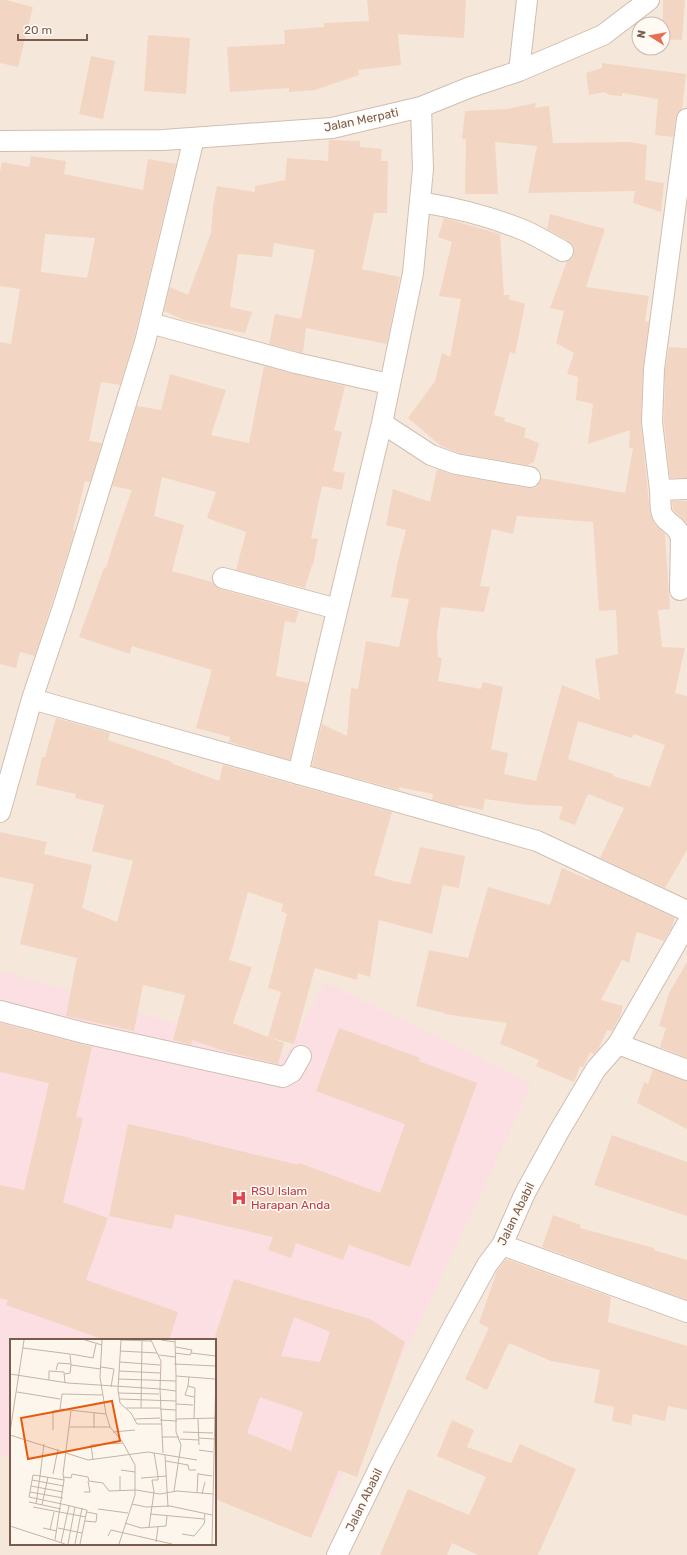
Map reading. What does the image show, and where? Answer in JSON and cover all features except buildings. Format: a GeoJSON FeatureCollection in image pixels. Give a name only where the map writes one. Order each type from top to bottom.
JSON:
{"type":"FeatureCollection","features":[{"type":"Feature","properties":{"kind":"street"},"geometry":{"type":"LineString","coordinates":[[519,71],[527,0]]}},
{"type":"Feature","properties":{"kind":"street","name":"Jalan Merpati"},"geometry":{"type":"LineString","coordinates":[[0,142],[194,138],[332,128],[421,107],[468,88],[519,71],[603,35],[649,0]]}},
{"type":"Feature","properties":{"kind":"street"},"geometry":{"type":"LineString","coordinates":[[298,774],[382,423],[414,273],[423,169],[421,107]]}},
{"type":"Feature","properties":{"kind":"street"},"geometry":{"type":"LineString","coordinates":[[680,590],[681,538],[678,531],[662,512],[652,422],[654,369],[687,119]]}},
{"type":"Feature","properties":{"kind":"street"},"geometry":{"type":"LineString","coordinates":[[0,812],[32,699],[71,581],[150,323],[194,138]]}},
{"type":"Feature","properties":{"kind":"street"},"geometry":{"type":"LineString","coordinates":[[420,202],[449,207],[492,219],[528,233],[563,251]]}},
{"type":"Feature","properties":{"kind":"street"},"geometry":{"type":"LineString","coordinates":[[150,323],[296,363],[390,384]]}},
{"type":"Feature","properties":{"kind":"street"},"geometry":{"type":"LineString","coordinates":[[382,423],[431,455],[456,464],[530,477]]}},
{"type":"Feature","properties":{"kind":"street"},"geometry":{"type":"LineString","coordinates":[[660,490],[687,489]]}},
{"type":"Feature","properties":{"kind":"street"},"geometry":{"type":"LineString","coordinates":[[223,578],[337,609]]}},
{"type":"Feature","properties":{"kind":"street"},"geometry":{"type":"LineString","coordinates":[[32,699],[536,841],[687,911]]}},
{"type":"Feature","properties":{"kind":"street","name":"Jalan Ababil"},"geometry":{"type":"LineString","coordinates":[[337,1555],[383,1460],[458,1316],[487,1265],[502,1245],[525,1193],[573,1106],[596,1069],[618,1044],[687,924]]}},
{"type":"Feature","properties":{"kind":"street"},"geometry":{"type":"LineString","coordinates":[[0,1012],[84,1033],[283,1077],[292,1072],[301,1056]]}},
{"type":"Feature","properties":{"kind":"street"},"geometry":{"type":"LineString","coordinates":[[618,1044],[687,1070]]}},
{"type":"Feature","properties":{"kind":"street"},"geometry":{"type":"LineString","coordinates":[[502,1245],[687,1312]]}},
{"type":"Feature","properties":{"kind":"shaded area"},"geometry":{"type":"Polygon","coordinates":[[[0,0],[687,0],[687,1555],[0,1555],[0,0]]]}},
{"type":"Feature","properties":{"kind":"shaded area","name":"RSU Islam Harapan Anda"},"geometry":{"type":"Polygon","coordinates":[[[0,970],[285,1057],[325,982],[532,1084],[425,1312],[311,1538],[216,1499],[216,1339],[10,1339],[10,1457],[0,1454],[0,970]]]}},
{"type":"Feature","properties":{"kind":"place","name":"RSU Islam Harapan Anda"},"geometry":{"type":"Point","coordinates":[239,1198]}}]}
